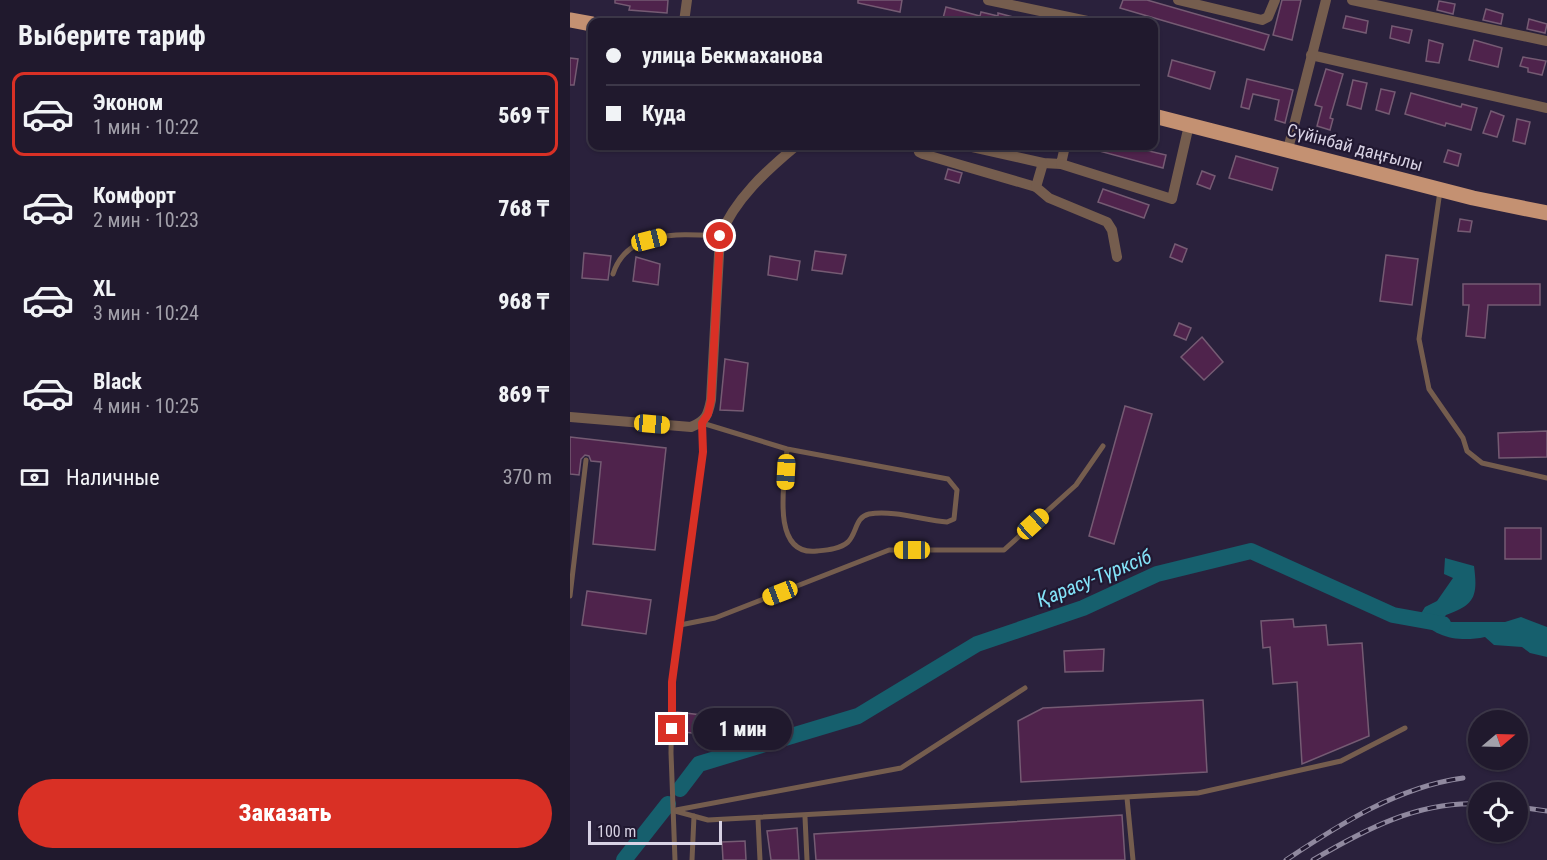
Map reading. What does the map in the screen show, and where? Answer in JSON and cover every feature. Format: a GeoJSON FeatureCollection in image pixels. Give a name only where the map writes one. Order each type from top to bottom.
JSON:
{"type":"FeatureCollection","features":[{"type":"Feature","properties":{"kind":"main road"},"geometry":{"type":"LineString","coordinates":[[570,20],[588,23]]}},
{"type":"Feature","properties":{"kind":"main road","name":"Сүйінбай даңғылы"},"geometry":{"type":"LineString","coordinates":[[1158,117],[1440,189],[1547,213]]}},
{"type":"Feature","properties":{"kind":"street"},"geometry":{"type":"LineString","coordinates":[[685,18],[687,0]]}},
{"type":"Feature","properties":{"kind":"street"},"geometry":{"type":"LineString","coordinates":[[988,0],[1073,18]]}},
{"type":"Feature","properties":{"kind":"street"},"geometry":{"type":"LineString","coordinates":[[1178,0],[1262,20],[1268,17],[1275,0]]}},
{"type":"Feature","properties":{"kind":"street"},"geometry":{"type":"LineString","coordinates":[[1288,149],[1326,0]]}},
{"type":"Feature","properties":{"kind":"street"},"geometry":{"type":"LineString","coordinates":[[1352,0],[1547,41]]}},
{"type":"Feature","properties":{"kind":"street"},"geometry":{"type":"LineString","coordinates":[[1311,55],[1547,108]]}},
{"type":"Feature","properties":{"kind":"street"},"geometry":{"type":"LineString","coordinates":[[985,150],[1043,164],[1061,164],[1172,199],[1189,125]]}},
{"type":"Feature","properties":{"kind":"street"},"geometry":{"type":"LineString","coordinates":[[570,417],[691,427],[702,423],[708,414],[711,400],[720,236],[728,215],[770,168],[791,150]]}},
{"type":"Feature","properties":{"kind":"street"},"geometry":{"type":"LineString","coordinates":[[918,150],[923,154],[1036,187],[1049,198],[1107,222],[1112,230],[1117,257]]}},
{"type":"Feature","properties":{"kind":"street"},"geometry":{"type":"LineString","coordinates":[[1061,164],[1064,150]]}},
{"type":"Feature","properties":{"kind":"street"},"geometry":{"type":"LineString","coordinates":[[1036,187],[1043,164]]}},
{"type":"Feature","properties":{"kind":"lane"},"geometry":{"type":"LineString","coordinates":[[1440,189],[1419,339],[1430,389],[1463,438],[1467,451],[1482,463],[1547,478]]}},
{"type":"Feature","properties":{"kind":"lane"},"geometry":{"type":"LineString","coordinates":[[613,274],[618,260],[626,250],[649,240],[674,234],[720,236]]}},
{"type":"Feature","properties":{"kind":"lane"},"geometry":{"type":"LineString","coordinates":[[675,860],[675,810],[671,753],[672,682],[703,452],[702,423],[787,448],[948,479],[957,490],[954,519],[947,522],[883,513],[867,514],[856,524],[848,542],[838,548],[814,552],[797,548],[788,538],[783,518],[787,448]]}},
{"type":"Feature","properties":{"kind":"lane"},"geometry":{"type":"LineString","coordinates":[[680,625],[715,618],[889,550],[1004,550],[1076,485],[1103,446]]}},
{"type":"Feature","properties":{"kind":"lane"},"geometry":{"type":"LineString","coordinates":[[570,596],[586,460]]}},
{"type":"Feature","properties":{"kind":"lane"},"geometry":{"type":"LineString","coordinates":[[675,810],[901,768],[1026,688]]}},
{"type":"Feature","properties":{"kind":"lane"},"geometry":{"type":"LineString","coordinates":[[675,810],[708,820],[758,819],[1198,793],[1341,761],[1405,728]]}},
{"type":"Feature","properties":{"kind":"lane"},"geometry":{"type":"LineString","coordinates":[[1128,798],[1133,860]]}},
{"type":"Feature","properties":{"kind":"lane"},"geometry":{"type":"LineString","coordinates":[[692,860],[694,816]]}},
{"type":"Feature","properties":{"kind":"lane"},"geometry":{"type":"LineString","coordinates":[[805,817],[807,860]]}},
{"type":"Feature","properties":{"kind":"lane"},"geometry":{"type":"LineString","coordinates":[[758,819],[760,860]]}},
{"type":"Feature","properties":{"kind":"shaded area"},"geometry":{"type":"Polygon","coordinates":[[[1445,558],[1474,566],[1475,592],[1469,603],[1446,615],[1443,619],[1448,622],[1505,622],[1521,617],[1547,627],[1547,657],[1530,653],[1522,647],[1494,645],[1485,637],[1458,639],[1449,637],[1432,630],[1425,624],[1419,617],[1425,607],[1437,601],[1453,578],[1444,574],[1445,558]]]}},
{"type":"Feature","properties":{"kind":"building"},"geometry":{"type":"Polygon","coordinates":[[[615,0],[668,0],[667,13],[629,10],[630,6],[615,3],[615,0]]]}},
{"type":"Feature","properties":{"kind":"building"},"geometry":{"type":"Polygon","coordinates":[[[858,0],[902,0],[900,12],[858,3],[858,0]]]}},
{"type":"Feature","properties":{"kind":"building"},"geometry":{"type":"Polygon","coordinates":[[[1123,0],[1147,0],[1269,35],[1264,50],[1120,8],[1123,0]]]}},
{"type":"Feature","properties":{"kind":"building"},"geometry":{"type":"Polygon","coordinates":[[[1282,0],[1301,0],[1292,40],[1273,35],[1282,0]]]}},
{"type":"Feature","properties":{"kind":"building"},"geometry":{"type":"Polygon","coordinates":[[[1439,1],[1455,4],[1453,14],[1437,10],[1439,1]]]}},
{"type":"Feature","properties":{"kind":"building"},"geometry":{"type":"Polygon","coordinates":[[[946,7],[980,16],[981,12],[998,16],[998,13],[1017,18],[943,18],[946,7]]]}},
{"type":"Feature","properties":{"kind":"building"},"geometry":{"type":"Polygon","coordinates":[[[1486,9],[1503,14],[1501,24],[1483,20],[1486,9]]]}},
{"type":"Feature","properties":{"kind":"building"},"geometry":{"type":"Polygon","coordinates":[[[1346,16],[1368,21],[1366,33],[1343,28],[1346,16]]]}},
{"type":"Feature","properties":{"kind":"building"},"geometry":{"type":"Polygon","coordinates":[[[1529,19],[1547,24],[1545,33],[1527,29],[1529,19]]]}},
{"type":"Feature","properties":{"kind":"building"},"geometry":{"type":"Polygon","coordinates":[[[1392,26],[1412,30],[1409,43],[1390,38],[1392,26]]]}},
{"type":"Feature","properties":{"kind":"building"},"geometry":{"type":"Polygon","coordinates":[[[1429,40],[1443,44],[1439,63],[1426,61],[1429,40]]]}},
{"type":"Feature","properties":{"kind":"building"},"geometry":{"type":"Polygon","coordinates":[[[1474,40],[1502,48],[1498,67],[1469,60],[1474,40]]]}},
{"type":"Feature","properties":{"kind":"building"},"geometry":{"type":"Polygon","coordinates":[[[1523,57],[1546,61],[1542,75],[1528,72],[1528,68],[1520,66],[1523,57]]]}},
{"type":"Feature","properties":{"kind":"building"},"geometry":{"type":"Polygon","coordinates":[[[570,58],[578,59],[574,85],[570,85],[570,58]]]}},
{"type":"Feature","properties":{"kind":"building"},"geometry":{"type":"Polygon","coordinates":[[[1172,60],[1215,72],[1210,89],[1168,76],[1172,60]]]}},
{"type":"Feature","properties":{"kind":"building"},"geometry":{"type":"Polygon","coordinates":[[[1326,69],[1343,74],[1330,118],[1333,119],[1330,130],[1317,126],[1322,107],[1315,105],[1326,69]]]}},
{"type":"Feature","properties":{"kind":"building"},"geometry":{"type":"Polygon","coordinates":[[[1247,79],[1293,90],[1285,123],[1275,120],[1279,100],[1253,94],[1249,109],[1241,107],[1247,79]]]}},
{"type":"Feature","properties":{"kind":"building"},"geometry":{"type":"Polygon","coordinates":[[[1353,80],[1367,83],[1361,109],[1347,105],[1353,80]]]}},
{"type":"Feature","properties":{"kind":"building"},"geometry":{"type":"Polygon","coordinates":[[[1381,89],[1395,92],[1389,114],[1376,110],[1381,89]]]}},
{"type":"Feature","properties":{"kind":"building"},"geometry":{"type":"Polygon","coordinates":[[[1411,93],[1461,107],[1462,104],[1477,108],[1471,130],[1446,123],[1445,126],[1405,114],[1411,93]]]}},
{"type":"Feature","properties":{"kind":"building"},"geometry":{"type":"Polygon","coordinates":[[[1491,111],[1504,116],[1497,137],[1483,133],[1491,111]]]}},
{"type":"Feature","properties":{"kind":"building"},"geometry":{"type":"Polygon","coordinates":[[[1517,119],[1530,122],[1525,144],[1513,141],[1517,119]]]}},
{"type":"Feature","properties":{"kind":"building"},"geometry":{"type":"Polygon","coordinates":[[[1096,150],[1145,150],[1166,155],[1163,168],[1096,150]]]}},
{"type":"Feature","properties":{"kind":"building"},"geometry":{"type":"Polygon","coordinates":[[[1448,150],[1461,154],[1458,166],[1444,162],[1448,150]]]}},
{"type":"Feature","properties":{"kind":"building"},"geometry":{"type":"Polygon","coordinates":[[[1236,156],[1278,168],[1272,190],[1229,178],[1236,156]]]}},
{"type":"Feature","properties":{"kind":"building"},"geometry":{"type":"Polygon","coordinates":[[[948,169],[962,173],[959,183],[945,179],[948,169]]]}},
{"type":"Feature","properties":{"kind":"building"},"geometry":{"type":"Polygon","coordinates":[[[1202,171],[1215,176],[1210,189],[1197,184],[1202,171]]]}},
{"type":"Feature","properties":{"kind":"building"},"geometry":{"type":"Polygon","coordinates":[[[1103,189],[1149,205],[1144,218],[1098,202],[1103,189]]]}},
{"type":"Feature","properties":{"kind":"building"},"geometry":{"type":"Polygon","coordinates":[[[1460,219],[1472,221],[1470,232],[1458,231],[1460,219]]]}},
{"type":"Feature","properties":{"kind":"building"},"geometry":{"type":"Polygon","coordinates":[[[1175,244],[1187,249],[1182,262],[1170,257],[1175,244]]]}},
{"type":"Feature","properties":{"kind":"building"},"geometry":{"type":"Polygon","coordinates":[[[815,251],[846,255],[842,274],[812,270],[815,251]]]}},
{"type":"Feature","properties":{"kind":"building"},"geometry":{"type":"Polygon","coordinates":[[[584,253],[611,256],[608,280],[582,278],[584,253]]]}},
{"type":"Feature","properties":{"kind":"building"},"geometry":{"type":"Polygon","coordinates":[[[1386,255],[1418,259],[1412,305],[1380,301],[1386,255]]]}},
{"type":"Feature","properties":{"kind":"building"},"geometry":{"type":"Polygon","coordinates":[[[770,256],[800,261],[797,280],[768,275],[770,256]]]}},
{"type":"Feature","properties":{"kind":"building"},"geometry":{"type":"Polygon","coordinates":[[[636,257],[660,264],[658,285],[633,281],[636,257]]]}},
{"type":"Feature","properties":{"kind":"building"},"geometry":{"type":"Polygon","coordinates":[[[1463,284],[1540,284],[1540,305],[1488,305],[1485,338],[1466,336],[1469,305],[1463,305],[1463,284]]]}},
{"type":"Feature","properties":{"kind":"building"},"geometry":{"type":"Polygon","coordinates":[[[1179,323],[1191,328],[1186,340],[1174,335],[1179,323]]]}},
{"type":"Feature","properties":{"kind":"building"},"geometry":{"type":"Polygon","coordinates":[[[1202,337],[1223,362],[1204,380],[1181,357],[1202,337]]]}},
{"type":"Feature","properties":{"kind":"building"},"geometry":{"type":"Polygon","coordinates":[[[725,359],[748,363],[743,411],[720,410],[725,359]]]}},
{"type":"Feature","properties":{"kind":"building"},"geometry":{"type":"Polygon","coordinates":[[[1125,406],[1152,414],[1114,544],[1089,536],[1125,406]]]}},
{"type":"Feature","properties":{"kind":"building"},"geometry":{"type":"Polygon","coordinates":[[[1547,431],[1547,457],[1499,458],[1498,433],[1547,431]]]}},
{"type":"Feature","properties":{"kind":"building"},"geometry":{"type":"Polygon","coordinates":[[[570,437],[666,448],[655,550],[593,544],[601,462],[591,461],[589,456],[585,455],[581,459],[579,475],[570,474],[570,437]]]}},
{"type":"Feature","properties":{"kind":"building"},"geometry":{"type":"Polygon","coordinates":[[[1505,528],[1541,528],[1541,559],[1505,559],[1505,528]]]}},
{"type":"Feature","properties":{"kind":"building"},"geometry":{"type":"Polygon","coordinates":[[[587,591],[651,600],[646,634],[582,625],[587,591]]]}},
{"type":"Feature","properties":{"kind":"building"},"geometry":{"type":"Polygon","coordinates":[[[1293,619],[1294,627],[1326,625],[1328,645],[1362,643],[1369,736],[1302,764],[1297,682],[1273,684],[1270,647],[1263,648],[1261,621],[1293,619]]]}},
{"type":"Feature","properties":{"kind":"building"},"geometry":{"type":"Polygon","coordinates":[[[1104,649],[1103,671],[1065,672],[1064,651],[1104,649]]]}},
{"type":"Feature","properties":{"kind":"building"},"geometry":{"type":"Polygon","coordinates":[[[1203,700],[1207,772],[1021,782],[1018,721],[1043,708],[1203,700]]]}},
{"type":"Feature","properties":{"kind":"building"},"geometry":{"type":"Polygon","coordinates":[[[677,712],[710,716],[708,735],[676,731],[677,712]]]}},
{"type":"Feature","properties":{"kind":"building"},"geometry":{"type":"Polygon","coordinates":[[[1122,815],[1125,860],[816,860],[814,834],[1122,815]]]}},
{"type":"Feature","properties":{"kind":"building"},"geometry":{"type":"Polygon","coordinates":[[[797,828],[799,860],[771,860],[767,831],[797,828]]]}},
{"type":"Feature","properties":{"kind":"building"},"geometry":{"type":"Polygon","coordinates":[[[745,841],[746,860],[723,860],[722,842],[745,841]]]}},
{"type":"Feature","properties":{"kind":"waterway","name":"Қарасу-Түрксіб"},"geometry":{"type":"LineString","coordinates":[[680,789],[699,764],[858,716],[977,644],[1083,608],[1157,574],[1251,551],[1393,615],[1443,624]]}},
{"type":"Feature","properties":{"kind":"waterway","name":"Қарасу-Түрксіб"},"geometry":{"type":"LineString","coordinates":[[624,860],[668,804]]}},
{"type":"Feature","properties":{"kind":"railway"},"geometry":{"type":"LineString","coordinates":[[1286,860],[1327,833],[1393,798],[1463,778]]}},
{"type":"Feature","properties":{"kind":"railway"},"geometry":{"type":"LineString","coordinates":[[1313,860],[1372,828],[1413,812],[1434,807],[1468,804]]}},
{"type":"Feature","properties":{"kind":"railway"},"geometry":{"type":"LineString","coordinates":[[1528,808],[1547,811]]}},
{"type":"Feature","properties":{"kind":"route"},"geometry":{"type":"LineString","coordinates":[[672,729],[672,682],[703,452],[702,423],[708,414],[711,400],[720,236]]}}]}
